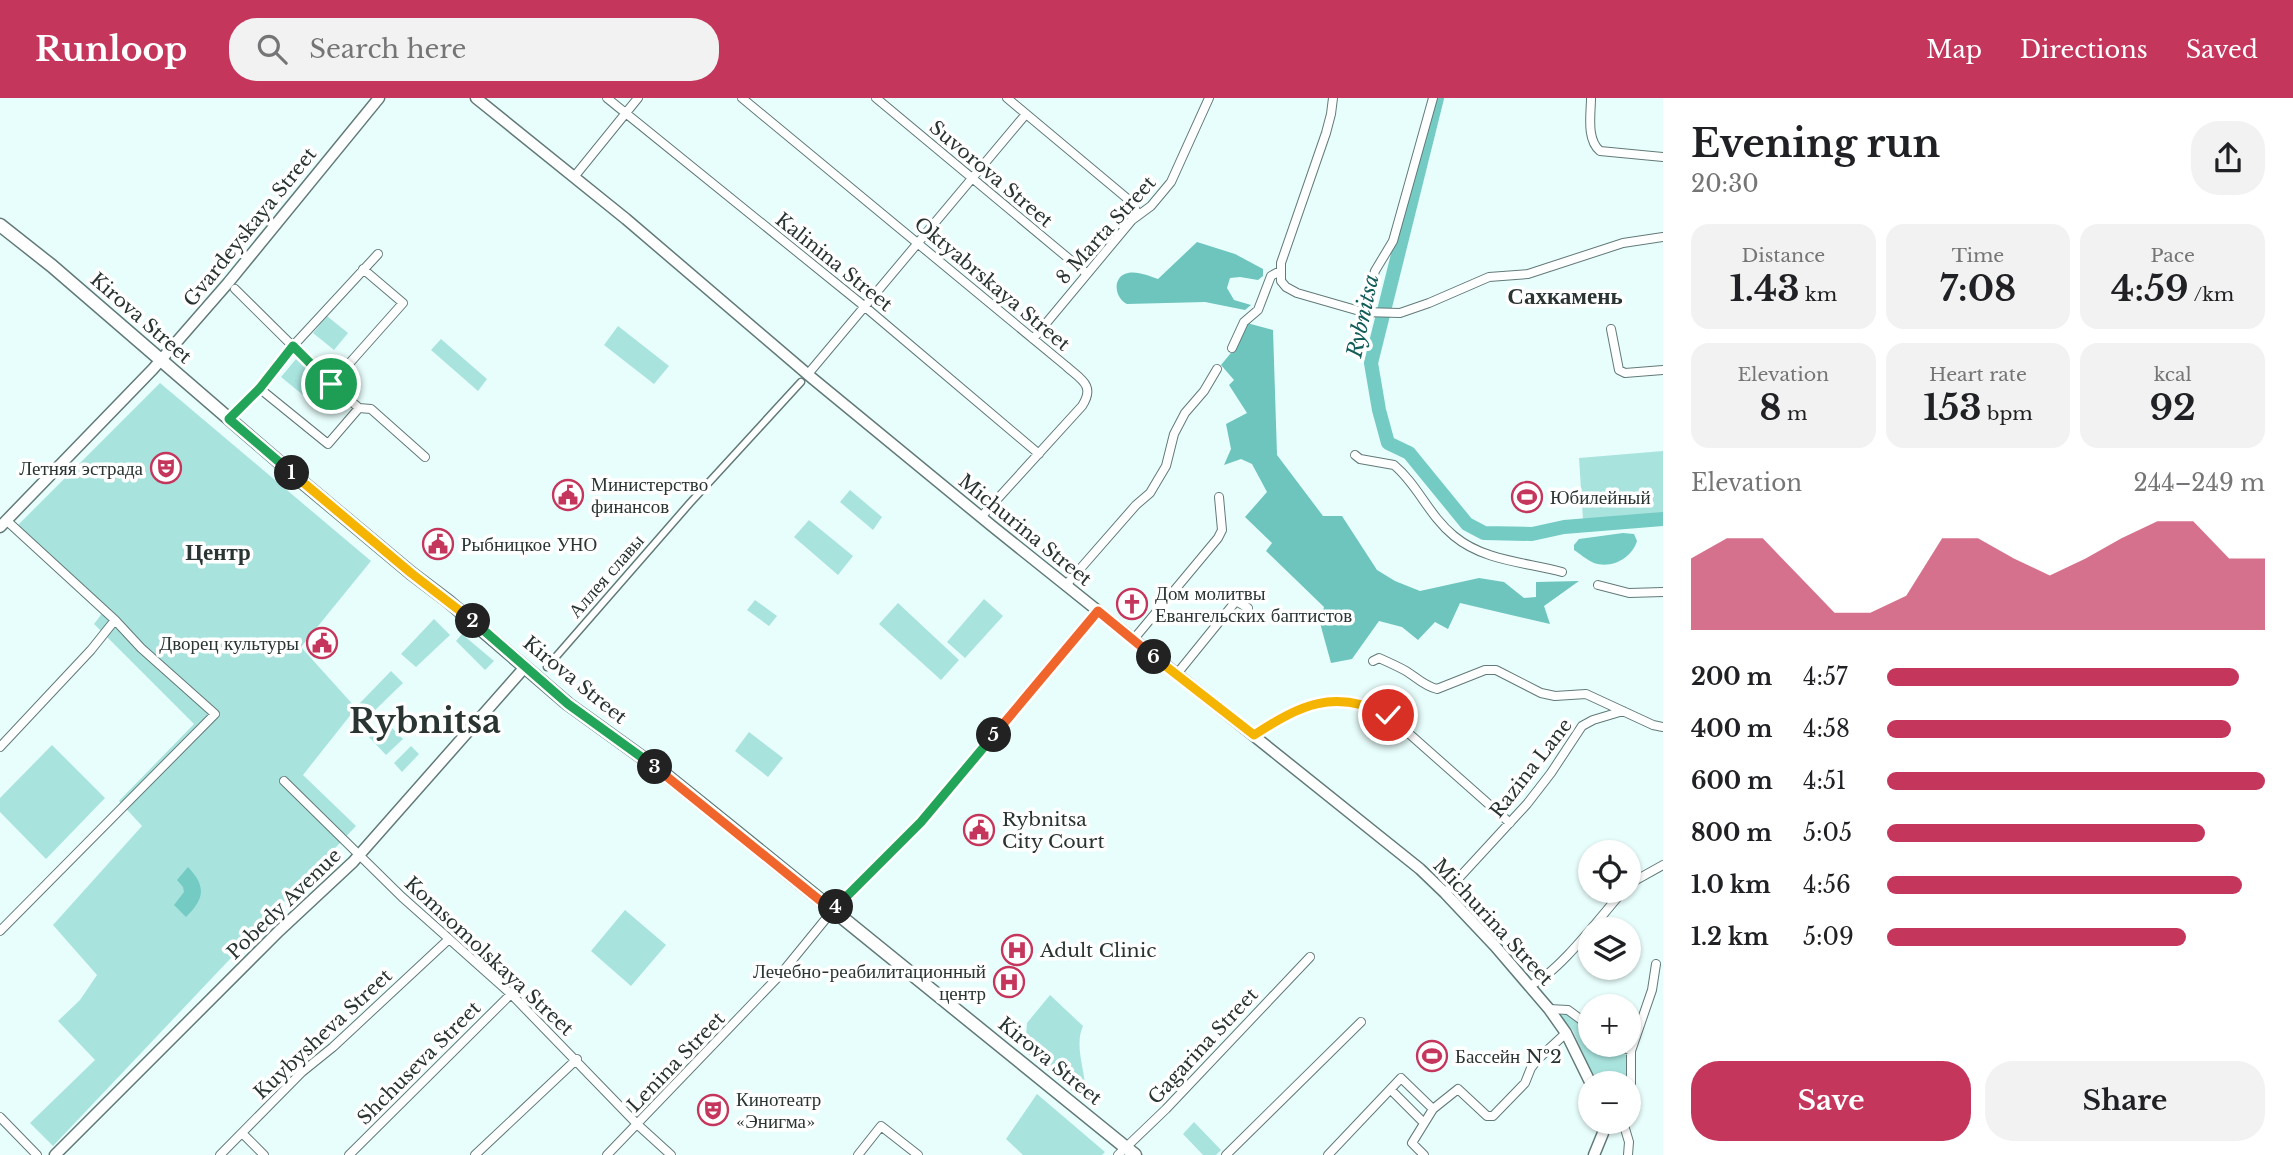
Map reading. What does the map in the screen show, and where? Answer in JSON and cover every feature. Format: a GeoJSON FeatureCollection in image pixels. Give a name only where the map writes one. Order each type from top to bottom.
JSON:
{"type":"FeatureCollection","features":[{"type":"Feature","properties":{"kind":"main road","name":"Kirova Street"},"geometry":{"type":"LineString","coordinates":[[0,225],[52,266],[160,361],[568,704],[701,803],[1126,1152]]}},
{"type":"Feature","properties":{"kind":"street","name":"Gvardeyskaya Street"},"geometry":{"type":"LineString","coordinates":[[3,524],[160,361],[228,283],[379,98]]}},
{"type":"Feature","properties":{"kind":"street","name":"Michurina Street"},"geometry":{"type":"LineString","coordinates":[[477,98],[743,318],[805,378],[1393,846],[1446,892],[1549,1009],[1566,1033],[1585,1071]]}},
{"type":"Feature","properties":{"kind":"street","name":"Kalinina Street"},"geometry":{"type":"LineString","coordinates":[[607,98],[864,306],[1039,454]]}},
{"type":"Feature","properties":{"kind":"street"},"geometry":{"type":"LineString","coordinates":[[574,177],[638,98]]}},
{"type":"Feature","properties":{"kind":"street","name":"Oktyabrskaya Street"},"geometry":{"type":"LineString","coordinates":[[742,98],[918,242],[1085,384],[1088,391],[1082,406],[981,517]]}},
{"type":"Feature","properties":{"kind":"street","name":"Suvorova Street"},"geometry":{"type":"LineString","coordinates":[[876,98],[1086,274]]}},
{"type":"Feature","properties":{"kind":"street"},"geometry":{"type":"LineString","coordinates":[[1007,98],[1129,200],[1138,214]]}},
{"type":"Feature","properties":{"kind":"street","name":"8 Marta Street"},"geometry":{"type":"LineString","coordinates":[[1033,339],[1138,214],[1151,206],[1171,182],[1209,98]]}},
{"type":"Feature","properties":{"kind":"street"},"geometry":{"type":"LineString","coordinates":[[1333,98],[1326,133],[1280,267],[1281,281],[1297,293],[1366,313],[1410,310],[1489,277],[1528,274],[1623,243],[1663,237]]}},
{"type":"Feature","properties":{"kind":"street"},"geometry":{"type":"LineString","coordinates":[[1366,313],[1375,271],[1393,241],[1433,98]]}},
{"type":"Feature","properties":{"kind":"street"},"geometry":{"type":"LineString","coordinates":[[1591,98],[1592,137],[1600,151],[1663,157]]}},
{"type":"Feature","properties":{"kind":"street"},"geometry":{"type":"LineString","coordinates":[[805,378],[1026,114]]}},
{"type":"Feature","properties":{"kind":"street"},"geometry":{"type":"LineString","coordinates":[[229,419],[260,388],[293,346],[378,254]]}},
{"type":"Feature","properties":{"kind":"street"},"geometry":{"type":"LineString","coordinates":[[1232,348],[1244,322],[1258,310],[1271,276],[1280,267]]}},
{"type":"Feature","properties":{"kind":"street"},"geometry":{"type":"LineString","coordinates":[[331,384],[403,303],[363,269]]}},
{"type":"Feature","properties":{"kind":"street"},"geometry":{"type":"LineString","coordinates":[[236,289],[331,384],[359,408],[371,409],[425,457]]}},
{"type":"Feature","properties":{"kind":"street"},"geometry":{"type":"LineString","coordinates":[[1611,329],[1619,370],[1625,373],[1663,370]]}},
{"type":"Feature","properties":{"kind":"street"},"geometry":{"type":"LineString","coordinates":[[1066,585],[1136,505],[1150,493],[1166,466],[1174,434],[1185,412],[1204,391],[1217,369]]}},
{"type":"Feature","properties":{"kind":"street","name":"Аллея славы"},"geometry":{"type":"LineString","coordinates":[[547,667],[690,503],[805,378]]}},
{"type":"Feature","properties":{"kind":"street"},"geometry":{"type":"LineString","coordinates":[[260,388],[328,444],[359,408]]}},
{"type":"Feature","properties":{"kind":"street"},"geometry":{"type":"LineString","coordinates":[[1355,456],[1394,464],[1453,536],[1470,546],[1490,555],[1562,572]]}},
{"type":"Feature","properties":{"kind":"street"},"geometry":{"type":"LineString","coordinates":[[1133,640],[1218,538],[1222,530],[1219,497]]}},
{"type":"Feature","properties":{"kind":"street"},"geometry":{"type":"LineString","coordinates":[[0,931],[215,714],[141,648],[115,620],[3,524]]}},
{"type":"Feature","properties":{"kind":"street"},"geometry":{"type":"LineString","coordinates":[[1598,585],[1629,593],[1663,592]]}},
{"type":"Feature","properties":{"kind":"street"},"geometry":{"type":"LineString","coordinates":[[1176,675],[1236,601],[1248,608]]}},
{"type":"Feature","properties":{"kind":"street","name":"Lenina Street"},"geometry":{"type":"LineString","coordinates":[[607,1155],[780,975],[833,911],[921,822],[1098,611]]}},
{"type":"Feature","properties":{"kind":"street"},"geometry":{"type":"LineString","coordinates":[[0,747],[91,650],[115,620]]}},
{"type":"Feature","properties":{"kind":"street"},"geometry":{"type":"LineString","coordinates":[[1373,661],[1379,659],[1390,663],[1429,687],[1437,689],[1485,670],[1496,670],[1541,693],[1555,696],[1586,694],[1663,727]]}},
{"type":"Feature","properties":{"kind":"street","name":"Pobedy Avenue"},"geometry":{"type":"LineString","coordinates":[[55,1155],[359,855],[525,667]]}},
{"type":"Feature","properties":{"kind":"street"},"geometry":{"type":"LineString","coordinates":[[1254,735],[1295,710],[1314,704],[1332,701],[1368,705],[1388,715],[1510,823]]}},
{"type":"Feature","properties":{"kind":"street","name":"Razina Lane"},"geometry":{"type":"LineString","coordinates":[[1446,892],[1510,823],[1551,773],[1582,726],[1593,720],[1623,712]]}},
{"type":"Feature","properties":{"kind":"street","name":"Komsomolskaya Street"},"geometry":{"type":"LineString","coordinates":[[284,780],[402,897],[511,994],[577,1059],[638,1125],[671,1155]]}},
{"type":"Feature","properties":{"kind":"street"},"geometry":{"type":"LineString","coordinates":[[1641,877],[1663,865]]}},
{"type":"Feature","properties":{"kind":"street"},"geometry":{"type":"LineString","coordinates":[[1529,986],[1543,979],[1612,903]]}},
{"type":"Feature","properties":{"kind":"street","name":"Kuybysheva Street"},"geometry":{"type":"LineString","coordinates":[[220,1155],[302,1073],[449,939]]}},
{"type":"Feature","properties":{"kind":"street","name":"Gagarina Street"},"geometry":{"type":"LineString","coordinates":[[1126,1152],[1310,957]]}},
{"type":"Feature","properties":{"kind":"street"},"geometry":{"type":"LineString","coordinates":[[1641,1022],[1652,990],[1656,964]]}},
{"type":"Feature","properties":{"kind":"street","name":"Shchuseva Street"},"geometry":{"type":"LineString","coordinates":[[349,1155],[511,994]]}},
{"type":"Feature","properties":{"kind":"street"},"geometry":{"type":"LineString","coordinates":[[1549,1009],[1568,1010],[1578,1017]]}},
{"type":"Feature","properties":{"kind":"street"},"geometry":{"type":"LineString","coordinates":[[1227,1155],[1361,1022]]}},
{"type":"Feature","properties":{"kind":"street"},"geometry":{"type":"LineString","coordinates":[[1424,1155],[1412,1143],[1433,1109],[1458,1089],[1487,1116],[1493,1116],[1525,1083],[1537,1060],[1566,1033]]}},
{"type":"Feature","properties":{"kind":"street"},"geometry":{"type":"LineString","coordinates":[[475,1155],[577,1059]]}},
{"type":"Feature","properties":{"kind":"street"},"geometry":{"type":"LineString","coordinates":[[1328,1155],[1401,1078],[1433,1109]]}},
{"type":"Feature","properties":{"kind":"street"},"geometry":{"type":"LineString","coordinates":[[1391,1090],[1424,1123]]}},
{"type":"Feature","properties":{"kind":"street"},"geometry":{"type":"LineString","coordinates":[[0,1117],[37,1155]]}},
{"type":"Feature","properties":{"kind":"street"},"geometry":{"type":"LineString","coordinates":[[858,1155],[881,1126],[918,1155]]}},
{"type":"Feature","properties":{"kind":"street"},"geometry":{"type":"LineString","coordinates":[[242,1133],[264,1155]]}},
{"type":"Feature","properties":{"kind":"street"},"geometry":{"type":"LineString","coordinates":[[1594,1155],[1603,1134]]}},
{"type":"Feature","properties":{"kind":"street"},"geometry":{"type":"LineString","coordinates":[[1627,1134],[1628,1155]]}},
{"type":"Feature","properties":{"kind":"shaded area"},"geometry":{"type":"Polygon","coordinates":[[[1197,242],[1235,254],[1263,269],[1263,276],[1258,280],[1230,278],[1227,288],[1234,300],[1251,305],[1245,310],[1205,302],[1127,304],[1119,297],[1117,283],[1123,275],[1136,273],[1158,279],[1197,242]]]}},
{"type":"Feature","properties":{"kind":"shaded area"},"geometry":{"type":"Polygon","coordinates":[[[327,316],[348,333],[334,350],[313,333],[327,316]]]}},
{"type":"Feature","properties":{"kind":"shaded area"},"geometry":{"type":"Polygon","coordinates":[[[1247,323],[1273,330],[1277,455],[1323,516],[1342,516],[1377,570],[1420,591],[1479,578],[1504,582],[1524,598],[1536,597],[1536,582],[1579,581],[1544,606],[1550,624],[1460,603],[1448,629],[1435,622],[1418,640],[1402,627],[1379,621],[1352,659],[1331,663],[1320,623],[1324,607],[1266,551],[1272,543],[1245,517],[1267,492],[1252,464],[1241,459],[1224,465],[1231,449],[1226,424],[1247,413],[1229,385],[1234,380],[1221,365],[1239,343],[1247,323]]]}},
{"type":"Feature","properties":{"kind":"shaded area"},"geometry":{"type":"Polygon","coordinates":[[[618,326],[669,366],[654,384],[604,345],[618,326]]]}},
{"type":"Feature","properties":{"kind":"shaded area"},"geometry":{"type":"Polygon","coordinates":[[[441,339],[487,379],[478,391],[431,350],[441,339]]]}},
{"type":"Feature","properties":{"kind":"shaded area"},"geometry":{"type":"Polygon","coordinates":[[[296,359],[334,390],[319,408],[281,377],[296,359]]]}},
{"type":"Feature","properties":{"kind":"shaded area"},"geometry":{"type":"Polygon","coordinates":[[[160,383],[371,561],[301,647],[356,708],[303,775],[356,826],[53,1146],[30,1123],[95,1060],[58,1021],[80,1000],[97,975],[53,925],[142,826],[119,801],[194,724],[94,624],[103,612],[18,525],[160,383]]]}},
{"type":"Feature","properties":{"kind":"shaded area"},"geometry":{"type":"Polygon","coordinates":[[[1663,451],[1663,515],[1583,520],[1579,458],[1663,451]]]}},
{"type":"Feature","properties":{"kind":"shaded area"},"geometry":{"type":"Polygon","coordinates":[[[850,490],[882,517],[873,530],[840,502],[850,490]]]}},
{"type":"Feature","properties":{"kind":"shaded area"},"geometry":{"type":"Polygon","coordinates":[[[809,520],[853,556],[838,575],[794,537],[809,520]]]}},
{"type":"Feature","properties":{"kind":"shaded area"},"geometry":{"type":"Polygon","coordinates":[[[1634,534],[1637,541],[1631,552],[1620,561],[1594,563],[1574,550],[1579,539],[1634,534]]]}},
{"type":"Feature","properties":{"kind":"shaded area"},"geometry":{"type":"Polygon","coordinates":[[[984,599],[1003,616],[965,658],[947,642],[984,599]]]}},
{"type":"Feature","properties":{"kind":"shaded area"},"geometry":{"type":"Polygon","coordinates":[[[755,600],[777,616],[769,626],[747,610],[755,600]]]}},
{"type":"Feature","properties":{"kind":"shaded area"},"geometry":{"type":"Polygon","coordinates":[[[898,603],[959,660],[941,680],[879,624],[898,603]]]}},
{"type":"Feature","properties":{"kind":"shaded area"},"geometry":{"type":"Polygon","coordinates":[[[434,619],[450,635],[416,667],[401,654],[434,619]]]}},
{"type":"Feature","properties":{"kind":"shaded area"},"geometry":{"type":"Polygon","coordinates":[[[462,634],[494,661],[485,670],[456,641],[462,634]]]}},
{"type":"Feature","properties":{"kind":"shaded area"},"geometry":{"type":"Polygon","coordinates":[[[391,671],[403,683],[370,715],[359,704],[391,671]]]}},
{"type":"Feature","properties":{"kind":"shaded area"},"geometry":{"type":"Polygon","coordinates":[[[385,721],[403,739],[386,755],[369,737],[385,721]]]}},
{"type":"Feature","properties":{"kind":"shaded area"},"geometry":{"type":"Polygon","coordinates":[[[749,732],[783,758],[768,777],[735,751],[749,732]]]}},
{"type":"Feature","properties":{"kind":"shaded area"},"geometry":{"type":"Polygon","coordinates":[[[52,745],[105,798],[46,859],[0,812],[0,798],[52,745]]]}},
{"type":"Feature","properties":{"kind":"shaded area"},"geometry":{"type":"Polygon","coordinates":[[[411,746],[419,754],[402,772],[394,763],[411,746]]]}},
{"type":"Feature","properties":{"kind":"shaded area"},"geometry":{"type":"Polygon","coordinates":[[[188,867],[198,881],[201,893],[197,904],[186,917],[174,905],[184,892],[177,880],[188,867]]]}},
{"type":"Feature","properties":{"kind":"shaded area"},"geometry":{"type":"Polygon","coordinates":[[[625,910],[666,945],[631,986],[591,951],[625,910]]]}},
{"type":"Feature","properties":{"kind":"shaded area"},"geometry":{"type":"Polygon","coordinates":[[[1050,995],[1083,1026],[1080,1047],[1085,1083],[1077,1095],[1025,1051],[1027,1023],[1050,995]]]}},
{"type":"Feature","properties":{"kind":"shaded area"},"geometry":{"type":"Polygon","coordinates":[[[1573,1015],[1578,1019],[1578,1043],[1573,1031],[1560,1016],[1573,1015]]]}},
{"type":"Feature","properties":{"kind":"shaded area"},"geometry":{"type":"Polygon","coordinates":[[[1584,1057],[1628,1057],[1629,1071],[1590,1071],[1584,1057]]]}},
{"type":"Feature","properties":{"kind":"shaded area"},"geometry":{"type":"Polygon","coordinates":[[[1037,1094],[1105,1152],[1102,1155],[1023,1155],[1006,1139],[1037,1094]]]}},
{"type":"Feature","properties":{"kind":"shaded area"},"geometry":{"type":"Polygon","coordinates":[[[1194,1122],[1221,1150],[1216,1155],[1203,1155],[1183,1134],[1194,1122]]]}},
{"type":"Feature","properties":{"kind":"waterway","name":"Rybnitsa"},"geometry":{"type":"LineString","coordinates":[[1437,98],[1371,363],[1388,443],[1409,453],[1467,524],[1484,533],[1532,534],[1564,527],[1663,519]]}},
{"type":"Feature","properties":{"kind":"place","name":"Летняя эстрада"},"geometry":{"type":"Point","coordinates":[166,468]}},
{"type":"Feature","properties":{"kind":"place","name":"Министерство финансов"},"geometry":{"type":"Point","coordinates":[568,495]}},
{"type":"Feature","properties":{"kind":"place","name":"Юбилейный"},"geometry":{"type":"Point","coordinates":[1527,497]}},
{"type":"Feature","properties":{"kind":"place","name":"Рыбницкое УНО"},"geometry":{"type":"Point","coordinates":[438,544]}},
{"type":"Feature","properties":{"kind":"place","name":"Дом молитвы Евангельских баптистов"},"geometry":{"type":"Point","coordinates":[1132,604]}},
{"type":"Feature","properties":{"kind":"place","name":"Дворец культуры"},"geometry":{"type":"Point","coordinates":[322,643]}},
{"type":"Feature","properties":{"kind":"place","name":"Rybnitsa City Court"},"geometry":{"type":"Point","coordinates":[979,830]}},
{"type":"Feature","properties":{"kind":"place","name":"Adult Clinic"},"geometry":{"type":"Point","coordinates":[1017,950]}},
{"type":"Feature","properties":{"kind":"place","name":"Лечебно-реабилитационный центр"},"geometry":{"type":"Point","coordinates":[1009,982]}},
{"type":"Feature","properties":{"kind":"place","name":"Бассейн №2"},"geometry":{"type":"Point","coordinates":[1432,1056]}},
{"type":"Feature","properties":{"kind":"place","name":"Кинотеатр «Энигма»"},"geometry":{"type":"Point","coordinates":[713,1110]}},
{"type":"Feature","properties":{"kind":"district","name":"Сахкамень"},"geometry":{"type":"Point","coordinates":[1565,296]}},
{"type":"Feature","properties":{"kind":"district","name":"Центр"},"geometry":{"type":"Point","coordinates":[218,552]}},
{"type":"Feature","properties":{"kind":"district","name":"Rybnitsa"},"geometry":{"type":"Point","coordinates":[425,721]}},
{"type":"Feature","properties":{"kind":"route"},"geometry":{"type":"LineString","coordinates":[[331,384],[293,346],[260,388],[229,419],[568,704],[661,771],[833,911],[921,822],[1098,611],[1254,735],[1295,710],[1332,701],[1368,705],[1388,715]]}}]}
